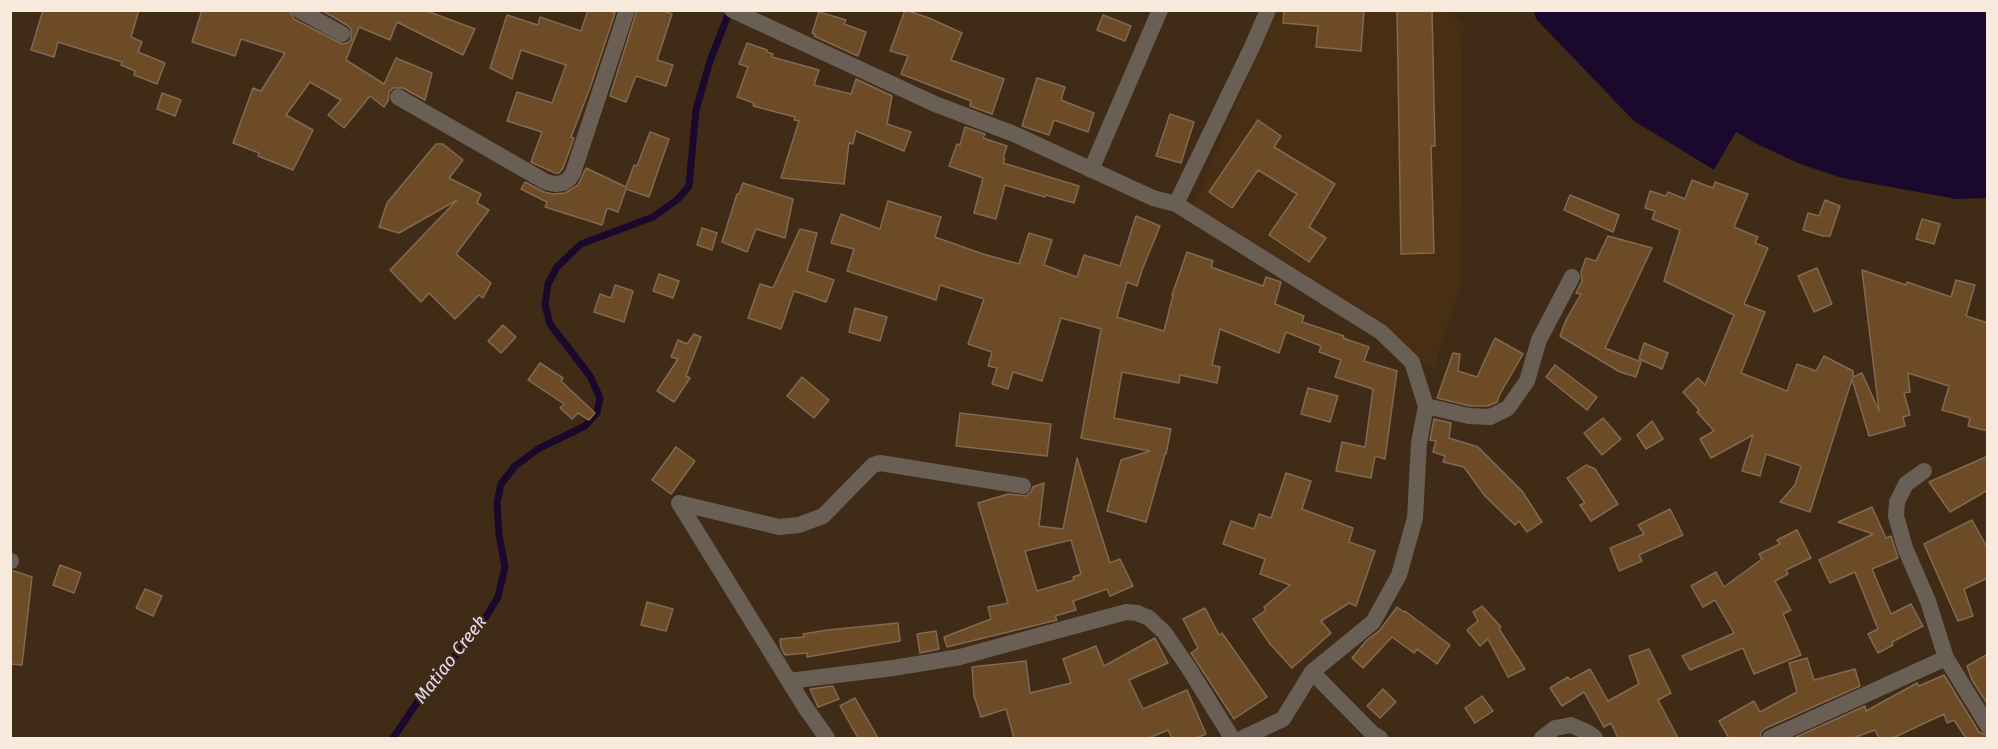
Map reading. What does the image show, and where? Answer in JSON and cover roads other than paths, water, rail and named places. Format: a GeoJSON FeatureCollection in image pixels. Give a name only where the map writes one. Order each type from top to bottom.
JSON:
{"type":"FeatureCollection","features":[{"type":"Feature","properties":{"kind":"street"},"geometry":{"type":"LineString","coordinates":[[299,10],[342,34]]}},
{"type":"Feature","properties":{"kind":"street"},"geometry":{"type":"LineString","coordinates":[[398,98],[546,182],[563,183],[573,173],[627,10]]}},
{"type":"Feature","properties":{"kind":"street"},"geometry":{"type":"LineString","coordinates":[[732,10],[935,104],[1014,134],[1154,198],[1176,204],[1381,332],[1412,362],[1426,406],[1419,443],[1415,518],[1399,575],[1373,622],[1312,672],[1283,719],[1243,738]]}},
{"type":"Feature","properties":{"kind":"street"},"geometry":{"type":"LineString","coordinates":[[1091,170],[1160,10]]}},
{"type":"Feature","properties":{"kind":"street"},"geometry":{"type":"LineString","coordinates":[[1176,204],[1268,10]]}},
{"type":"Feature","properties":{"kind":"street"},"geometry":{"type":"LineString","coordinates":[[1426,406],[1479,417],[1490,417],[1508,408],[1527,381],[1539,340],[1572,277]]}},
{"type":"Feature","properties":{"kind":"street"},"geometry":{"type":"LineString","coordinates":[[826,738],[679,503],[779,527],[799,525],[823,516],[873,465],[880,463],[1023,486]]}},
{"type":"Feature","properties":{"kind":"street"},"geometry":{"type":"LineString","coordinates":[[1924,471],[1906,484],[1897,502],[1896,516],[1905,548],[1928,601],[1946,658],[1988,726]]}},
{"type":"Feature","properties":{"kind":"street"},"geometry":{"type":"LineString","coordinates":[[789,681],[960,657],[1126,612],[1137,613],[1149,618],[1164,632],[1232,738]]}},
{"type":"Feature","properties":{"kind":"street"},"geometry":{"type":"LineString","coordinates":[[1770,738],[1946,658]]}},
{"type":"Feature","properties":{"kind":"street"},"geometry":{"type":"LineString","coordinates":[[1312,672],[1373,734],[1380,738]]}},
{"type":"Feature","properties":{"kind":"street"},"geometry":{"type":"LineString","coordinates":[[1542,738],[1555,728],[1571,725],[1595,738]]}},
{"type":"Feature","properties":{"kind":"waterway","name":"Matiao Creek"},"geometry":{"type":"LineString","coordinates":[[393,738],[429,685],[478,630],[498,597],[505,567],[499,534],[497,503],[501,484],[515,466],[538,449],[585,426],[597,413],[600,398],[590,376],[550,324],[545,305],[548,284],[557,267],[581,244],[653,217],[678,199],[689,186],[696,110],[710,61],[730,10]]}}]}
